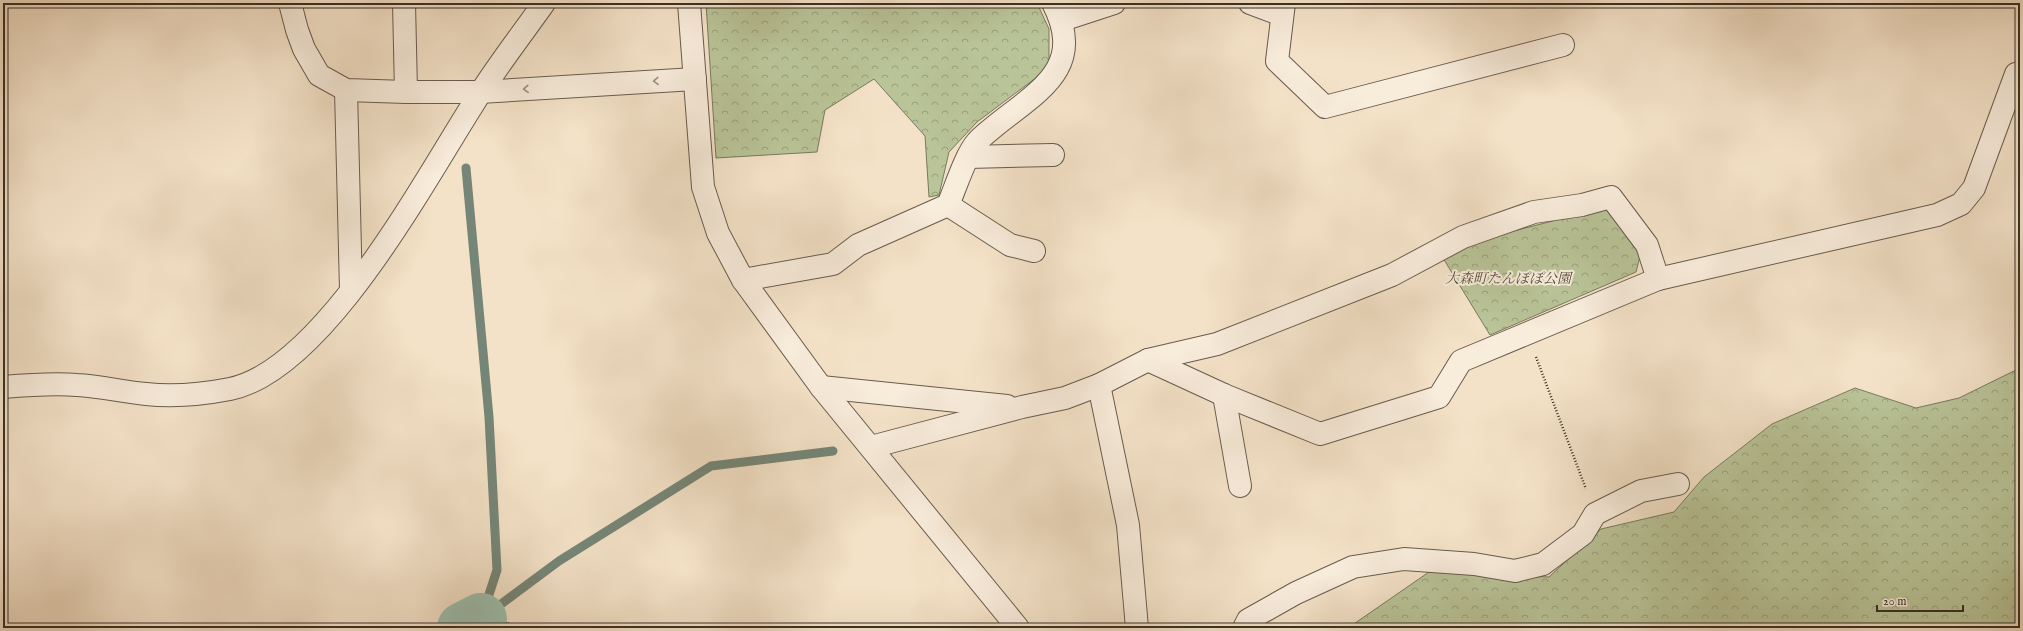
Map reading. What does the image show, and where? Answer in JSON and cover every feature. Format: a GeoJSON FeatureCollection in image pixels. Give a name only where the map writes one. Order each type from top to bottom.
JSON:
{"type":"FeatureCollection","features":[{"type":"Feature","properties":{"kind":"street"},"geometry":{"type":"LineString","coordinates":[[290,3],[304,49],[319,75],[346,90],[480,92],[695,79]]}},
{"type":"Feature","properties":{"kind":"street"},"geometry":{"type":"LineString","coordinates":[[404,3],[406,92]]}},
{"type":"Feature","properties":{"kind":"street"},"geometry":{"type":"LineString","coordinates":[[3,387],[31,384],[76,385],[164,396],[232,389],[267,373],[314,335],[351,290],[390,235],[480,92],[544,3]]}},
{"type":"Feature","properties":{"kind":"street"},"geometry":{"type":"LineString","coordinates":[[689,3],[703,187],[718,233],[743,280],[821,387],[1018,628]]}},
{"type":"Feature","properties":{"kind":"street"},"geometry":{"type":"LineString","coordinates":[[743,280],[833,264],[858,245],[948,206],[976,142],[1046,85],[1063,61],[1065,40],[1057,11],[1114,3]]}},
{"type":"Feature","properties":{"kind":"street"},"geometry":{"type":"LineString","coordinates":[[1250,3],[1283,9],[1277,61],[1325,107],[1563,45]]}},
{"type":"Feature","properties":{"kind":"street"},"geometry":{"type":"LineString","coordinates":[[1148,360],[1224,395],[1320,434],[1439,397],[1462,361],[1658,279],[1937,215],[1960,204],[1974,188],[2016,74],[2020,73]]}},
{"type":"Feature","properties":{"kind":"street"},"geometry":{"type":"LineString","coordinates":[[346,90],[351,290]]}},
{"type":"Feature","properties":{"kind":"street"},"geometry":{"type":"LineString","coordinates":[[968,158],[1053,155]]}},
{"type":"Feature","properties":{"kind":"street"},"geometry":{"type":"LineString","coordinates":[[871,447],[1022,407],[1065,398],[1099,385],[1148,360],[1217,344],[1392,275],[1463,237],[1534,212],[1582,205],[1611,197],[1647,245],[1658,279]]}},
{"type":"Feature","properties":{"kind":"street"},"geometry":{"type":"LineString","coordinates":[[948,206],[1010,246],[1034,251]]}},
{"type":"Feature","properties":{"kind":"street"},"geometry":{"type":"LineString","coordinates":[[1099,385],[1128,525],[1137,628]]}},
{"type":"Feature","properties":{"kind":"street"},"geometry":{"type":"LineString","coordinates":[[821,387],[1022,407]]}},
{"type":"Feature","properties":{"kind":"street"},"geometry":{"type":"LineString","coordinates":[[1224,395],[1240,486]]}},
{"type":"Feature","properties":{"kind":"street"},"geometry":{"type":"LineString","coordinates":[[1244,628],[1248,620],[1296,593],[1353,567],[1404,559],[1474,564],[1515,571],[1543,564],[1583,534],[1595,514],[1641,491],[1678,484]]}},
{"type":"Feature","properties":{"kind":"path"},"geometry":{"type":"LineString","coordinates":[[1527,334],[1595,514]]}},
{"type":"Feature","properties":{"kind":"green space"},"geometry":{"type":"Polygon","coordinates":[[[706,3],[1037,3],[1049,29],[1049,68],[977,122],[949,152],[939,195],[929,197],[925,136],[874,79],[825,110],[817,152],[716,158],[706,3]]]}},
{"type":"Feature","properties":{"kind":"green space","name":"大森町たんぽぽ公園"},"geometry":{"type":"Polygon","coordinates":[[[1607,207],[1641,252],[1636,272],[1490,335],[1443,258],[1471,242],[1607,207]]]}},
{"type":"Feature","properties":{"kind":"green space"},"geometry":{"type":"Polygon","coordinates":[[[2020,368],[2020,628],[1348,628],[1429,572],[1549,577],[1601,529],[1674,512],[1704,477],[1772,424],[1855,388],[1916,408],[1959,398],[2020,368]]]}},
{"type":"Feature","properties":{"kind":"waterway"},"geometry":{"type":"LineString","coordinates":[[466,168],[489,417],[497,570],[481,619]]}},
{"type":"Feature","properties":{"kind":"waterway"},"geometry":{"type":"LineString","coordinates":[[481,619],[559,561],[711,466],[833,451]]}},
{"type":"Feature","properties":{"kind":"waterway"},"geometry":{"type":"LineString","coordinates":[[481,619],[512,628]]}},
{"type":"Feature","properties":{"kind":"waterway"},"geometry":{"type":"LineString","coordinates":[[463,628],[481,619]]}}]}
